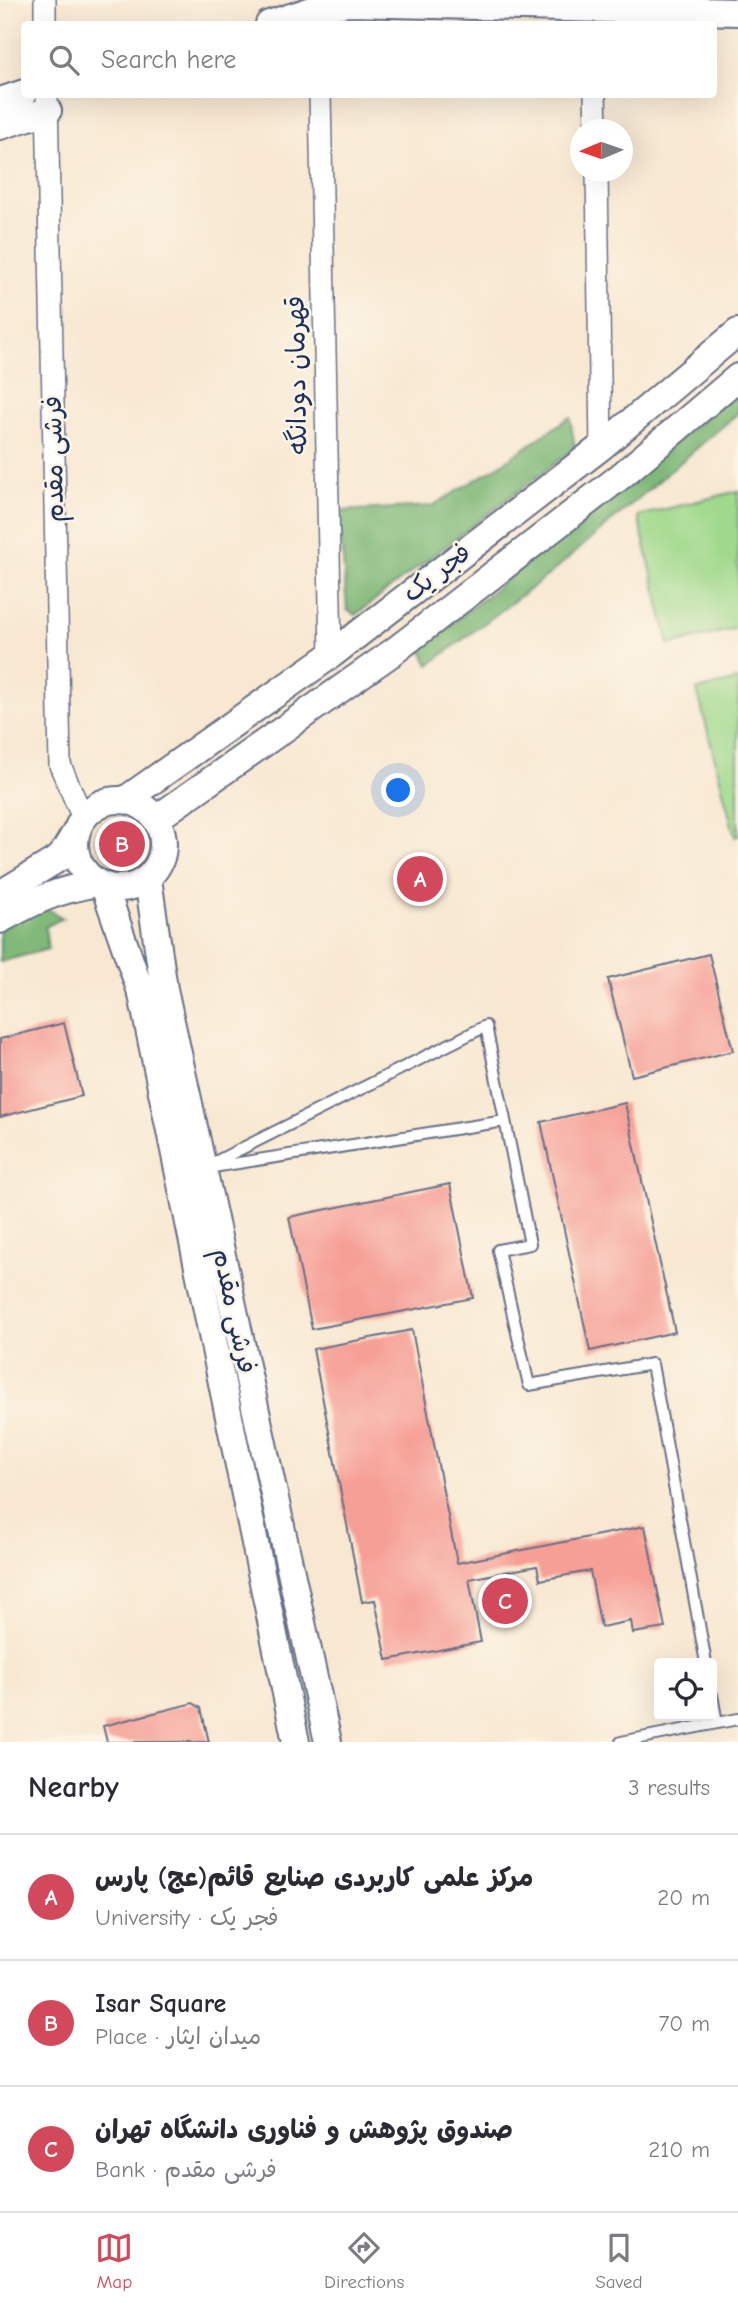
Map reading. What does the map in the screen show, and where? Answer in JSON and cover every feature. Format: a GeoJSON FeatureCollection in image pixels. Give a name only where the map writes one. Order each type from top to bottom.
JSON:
{"type":"FeatureCollection","features":[{"type":"Feature","properties":{"kind":"street"},"geometry":{"type":"LineString","coordinates":[[45,0],[46,21]]}},
{"type":"Feature","properties":{"kind":"street"},"geometry":{"type":"LineString","coordinates":[[280,21],[348,2],[594,11],[738,12]]}},
{"type":"Feature","properties":{"kind":"street"},"geometry":{"type":"LineString","coordinates":[[0,101],[45,98]]}},
{"type":"Feature","properties":{"kind":"street"},"geometry":{"type":"LineString","coordinates":[[0,126],[45,98]]}},
{"type":"Feature","properties":{"kind":"street","name":"فرشی مقدم"},"geometry":{"type":"LineString","coordinates":[[45,98],[60,765],[80,824]]}},
{"type":"Feature","properties":{"kind":"street","name":"قهرمان دودانگه"},"geometry":{"type":"LineString","coordinates":[[320,98],[331,655]]}},
{"type":"Feature","properties":{"kind":"street"},"geometry":{"type":"LineString","coordinates":[[596,98],[596,119]]}},
{"type":"Feature","properties":{"kind":"street"},"geometry":{"type":"LineString","coordinates":[[597,182],[601,447],[621,476]]}},
{"type":"Feature","properties":{"kind":"street","name":"فجر یک"},"geometry":{"type":"LineString","coordinates":[[125,800],[331,655],[601,447],[738,332]]}},
{"type":"Feature","properties":{"kind":"street","name":"فجر یک"},"geometry":{"type":"LineString","coordinates":[[156,819],[341,691],[621,476],[738,377]]}},
{"type":"Feature","properties":{"kind":"street"},"geometry":{"type":"LineString","coordinates":[[331,655],[341,691]]}},
{"type":"Feature","properties":{"kind":"street"},"geometry":{"type":"LineString","coordinates":[[0,894],[61,857],[80,824],[101,804],[112,800],[125,800],[145,808],[156,819],[164,848],[156,870],[148,879],[127,889],[101,884],[63,889],[0,920]]}},
{"type":"Feature","properties":{"kind":"street"},"geometry":{"type":"LineString","coordinates":[[80,824],[75,842],[76,856],[82,869],[101,884]]}},
{"type":"Feature","properties":{"kind":"street","name":"فرشی مقدم"},"geometry":{"type":"LineString","coordinates":[[148,879],[164,989],[328,1742]]}},
{"type":"Feature","properties":{"kind":"street","name":"فرشی مقدم"},"geometry":{"type":"LineString","coordinates":[[101,884],[142,995],[296,1742]]}},
{"type":"Feature","properties":{"kind":"lane"},"geometry":{"type":"LineString","coordinates":[[203,1168],[486,1026],[530,1244],[498,1250],[529,1385],[652,1364],[705,1658]]}},
{"type":"Feature","properties":{"kind":"lane"},"geometry":{"type":"LineString","coordinates":[[203,1168],[505,1121]]}},
{"type":"Feature","properties":{"kind":"lane"},"geometry":{"type":"LineString","coordinates":[[621,1742],[738,1719]]}},
{"type":"Feature","properties":{"kind":"green space"},"geometry":{"type":"Polygon","coordinates":[[[738,391],[738,413],[551,573],[429,665],[421,649],[738,391]]]}},
{"type":"Feature","properties":{"kind":"green space"},"geometry":{"type":"Polygon","coordinates":[[[570,417],[575,448],[355,615],[347,610],[339,511],[432,506],[500,465],[570,417]]]}},
{"type":"Feature","properties":{"kind":"green space"},"geometry":{"type":"Polygon","coordinates":[[[738,491],[738,628],[669,645],[638,516],[738,491]]]}},
{"type":"Feature","properties":{"kind":"green space"},"geometry":{"type":"Polygon","coordinates":[[[738,680],[738,836],[735,837],[697,690],[738,680]]]}},
{"type":"Feature","properties":{"kind":"green space"},"geometry":{"type":"Polygon","coordinates":[[[44,907],[63,918],[45,927],[48,949],[0,962],[0,929],[44,907]]]}},
{"type":"Feature","properties":{"kind":"building"},"geometry":{"type":"Polygon","coordinates":[[[709,954],[733,1051],[632,1076],[608,979],[709,954]]]}},
{"type":"Feature","properties":{"kind":"building"},"geometry":{"type":"Polygon","coordinates":[[[64,1023],[82,1096],[0,1117],[0,1039],[64,1023]]]}},
{"type":"Feature","properties":{"kind":"building"},"geometry":{"type":"Polygon","coordinates":[[[625,1103],[675,1332],[590,1351],[541,1122],[625,1103]]]}},
{"type":"Feature","properties":{"kind":"building"},"geometry":{"type":"Polygon","coordinates":[[[450,1184],[473,1298],[312,1329],[289,1217],[450,1184]]]}},
{"type":"Feature","properties":{"kind":"building"},"geometry":{"type":"Polygon","coordinates":[[[412,1330],[457,1563],[645,1526],[665,1628],[633,1633],[631,1621],[601,1627],[590,1571],[540,1580],[537,1566],[469,1579],[481,1642],[387,1660],[375,1600],[362,1602],[313,1349],[412,1330]]]}},
{"type":"Feature","properties":{"kind":"building"},"geometry":{"type":"Polygon","coordinates":[[[193,1703],[201,1708],[209,1742],[107,1742],[103,1726],[193,1703]]]}},
{"type":"Feature","properties":{"kind":"place","name":"Isar Square"},"geometry":{"type":"Point","coordinates":[122,844]}},
{"type":"Feature","properties":{"kind":"place","name":"مرکز علمی کاربردی صنایع قائم(عج) پارس"},"geometry":{"type":"Point","coordinates":[420,879]}},
{"type":"Feature","properties":{"kind":"place","name":"صندوق پژوهش و فناوری دانشگاه تهران"},"geometry":{"type":"Point","coordinates":[505,1601]}}]}
